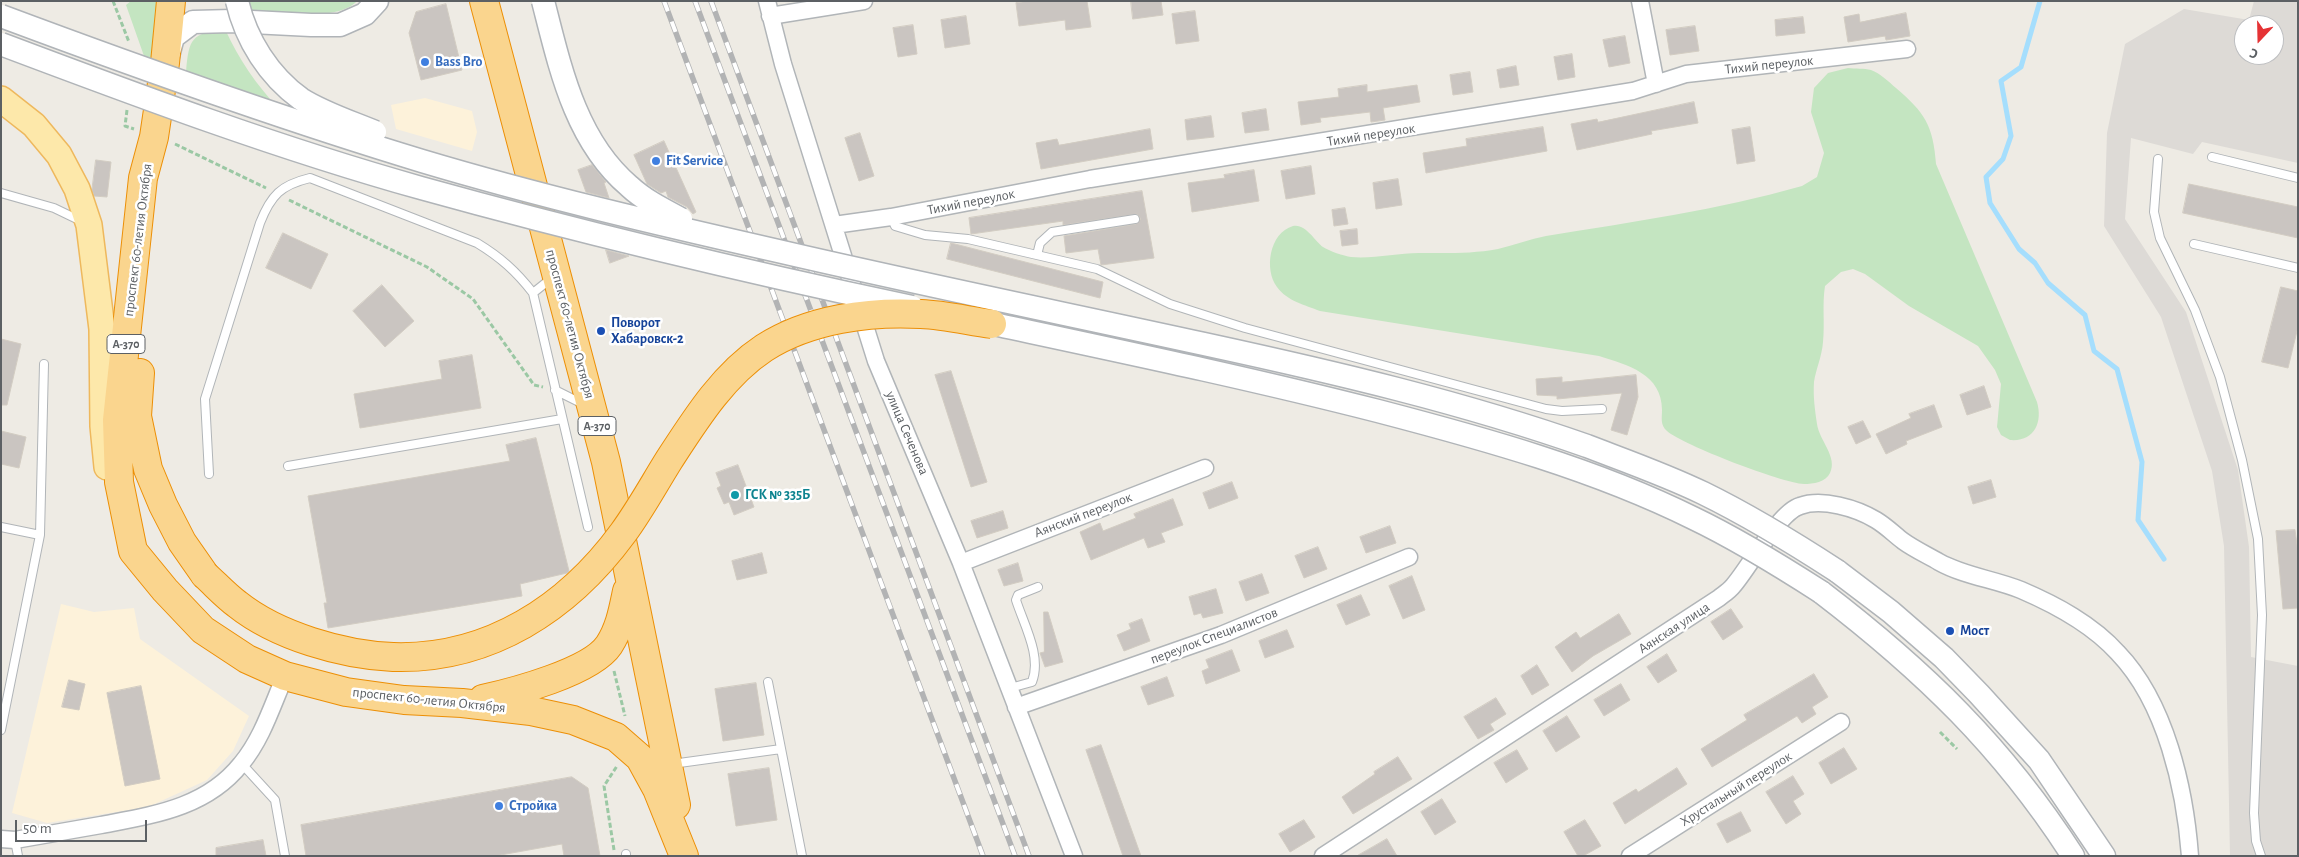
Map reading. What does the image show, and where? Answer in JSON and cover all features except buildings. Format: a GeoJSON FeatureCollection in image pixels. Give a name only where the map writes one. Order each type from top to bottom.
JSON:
{"type":"FeatureCollection","features":[{"type":"Feature","properties":{"kind":"highway","name":"проспект 60-летия Октября"},"geometry":{"type":"LineString","coordinates":[[171,1],[160,139],[143,178],[117,420],[119,482],[133,551],[165,590],[203,630],[247,659],[285,676],[346,692],[404,700],[462,703],[530,711],[573,720],[616,738],[640,758],[657,789],[686,856]]}},
{"type":"Feature","properties":{"kind":"highway","name":"проспект 60-летия Октября"},"geometry":{"type":"LineString","coordinates":[[484,1],[606,462],[686,856]]}},
{"type":"Feature","properties":{"kind":"highway"},"geometry":{"type":"LineString","coordinates":[[160,139],[138,416],[148,469],[163,506],[182,542],[206,575],[238,605],[274,626],[316,644],[366,656],[418,658],[469,648],[515,630],[556,604],[592,570],[623,532],[710,401],[741,366],[765,347],[796,332],[832,322],[875,314],[922,314],[992,324]]}},
{"type":"Feature","properties":{"kind":"highway","name":"А-370"},"geometry":{"type":"LineString","coordinates":[[462,703],[511,693],[556,677],[594,659],[608,647],[621,623],[628,587],[626,566]]}},
{"type":"Feature","properties":{"kind":"main road"},"geometry":{"type":"LineString","coordinates":[[237,1],[246,30],[259,54],[279,80],[302,99],[375,133],[509,184]]}},
{"type":"Feature","properties":{"kind":"main road"},"geometry":{"type":"LineString","coordinates":[[166,63],[173,36],[193,22],[232,21],[311,26],[340,25],[365,14],[377,1]]}},
{"type":"Feature","properties":{"kind":"main road"},"geometry":{"type":"LineString","coordinates":[[543,1],[562,76],[580,120],[604,160],[628,186],[655,206],[685,221],[779,251]]}},
{"type":"Feature","properties":{"kind":"main road"},"geometry":{"type":"LineString","coordinates":[[1,16],[122,62],[284,118],[426,162],[779,251],[1325,370],[1453,403],[1557,436],[1638,465],[1703,493],[1786,538],[1837,571],[1898,619],[1944,658],[1980,694],[2039,760],[2104,856]]}},
{"type":"Feature","properties":{"kind":"main road"},"geometry":{"type":"LineString","coordinates":[[1,44],[266,140],[419,187],[578,230],[773,277],[1319,396],[1446,428],[1539,458],[1628,490],[1692,517],[1762,554],[1821,592],[1874,632],[1926,677],[1988,741],[2015,774],[2074,856]]}},
{"type":"Feature","properties":{"kind":"main road"},"geometry":{"type":"LineString","coordinates":[[1,99],[34,125],[59,155],[77,189],[88,225],[102,329],[103,426],[109,497],[119,526],[133,551]]}},
{"type":"Feature","properties":{"kind":"street"},"geometry":{"type":"LineString","coordinates":[[768,9],[864,1]]}},
{"type":"Feature","properties":{"kind":"street"},"geometry":{"type":"LineString","coordinates":[[1640,1],[1656,84]]}},
{"type":"Feature","properties":{"kind":"street","name":"улица Сеченова"},"geometry":{"type":"LineString","coordinates":[[768,9],[876,361],[961,563],[1074,856]]}},
{"type":"Feature","properties":{"kind":"street","name":"Тихий переулок"},"geometry":{"type":"LineString","coordinates":[[834,225],[891,217],[1090,179],[1633,91],[1686,74],[1908,49]]}},
{"type":"Feature","properties":{"kind":"street","name":"Аянский переулок"},"geometry":{"type":"LineString","coordinates":[[961,563],[1205,468]]}},
{"type":"Feature","properties":{"kind":"street","name":"Аянская улица"},"geometry":{"type":"LineString","coordinates":[[1323,856],[1719,598],[1735,584],[1786,513],[1800,505],[1817,502],[1859,513],[1876,520],[1904,542],[1946,566],[2020,590],[2079,619],[2119,653],[2143,686],[2159,719],[2174,761],[2183,798],[2190,856]]}},
{"type":"Feature","properties":{"kind":"street","name":"переулок Специалистов"},"geometry":{"type":"LineString","coordinates":[[1016,707],[1221,635],[1409,557]]}},
{"type":"Feature","properties":{"kind":"street"},"geometry":{"type":"LineString","coordinates":[[11,845],[154,815],[182,807],[209,794],[242,764],[262,730],[285,676]]}},
{"type":"Feature","properties":{"kind":"street","name":"Хрустальный переулок"},"geometry":{"type":"LineString","coordinates":[[1630,856],[1841,722]]}},
{"type":"Feature","properties":{"kind":"lane"},"geometry":{"type":"LineString","coordinates":[[2212,157],[2298,178]]}},
{"type":"Feature","properties":{"kind":"lane"},"geometry":{"type":"LineString","coordinates":[[2158,159],[2154,212],[2160,238],[2195,310],[2220,377],[2242,460],[2258,539],[2262,615],[2254,813],[2256,841],[2261,856]]}},
{"type":"Feature","properties":{"kind":"lane"},"geometry":{"type":"LineString","coordinates":[[209,474],[205,399],[260,223],[266,207],[277,194],[291,183],[310,178],[477,243],[497,255],[516,271],[533,293],[588,527]]}},
{"type":"Feature","properties":{"kind":"lane"},"geometry":{"type":"LineString","coordinates":[[1,193],[54,208],[88,225]]}},
{"type":"Feature","properties":{"kind":"lane"},"geometry":{"type":"LineString","coordinates":[[891,217],[895,226],[925,235],[968,239],[1097,269],[1170,304],[1338,354],[1546,409],[1562,411],[1602,409]]}},
{"type":"Feature","properties":{"kind":"lane"},"geometry":{"type":"LineString","coordinates":[[1037,255],[1040,244],[1052,232],[1135,219]]}},
{"type":"Feature","properties":{"kind":"lane"},"geometry":{"type":"LineString","coordinates":[[2194,244],[2298,268]]}},
{"type":"Feature","properties":{"kind":"lane"},"geometry":{"type":"LineString","coordinates":[[533,293],[556,274]]}},
{"type":"Feature","properties":{"kind":"lane"},"geometry":{"type":"LineString","coordinates":[[1,730],[40,535],[44,364]]}},
{"type":"Feature","properties":{"kind":"lane"},"geometry":{"type":"LineString","coordinates":[[555,390],[592,408]]}},
{"type":"Feature","properties":{"kind":"lane"},"geometry":{"type":"LineString","coordinates":[[288,466],[562,419]]}},
{"type":"Feature","properties":{"kind":"lane"},"geometry":{"type":"LineString","coordinates":[[1,527],[40,535]]}},
{"type":"Feature","properties":{"kind":"lane"},"geometry":{"type":"LineString","coordinates":[[1010,688],[1032,682],[1035,674],[1036,658],[1016,600],[1018,595],[1038,587]]}},
{"type":"Feature","properties":{"kind":"lane"},"geometry":{"type":"LineString","coordinates":[[768,682],[802,856]]}},
{"type":"Feature","properties":{"kind":"lane"},"geometry":{"type":"LineString","coordinates":[[667,765],[781,749]]}},
{"type":"Feature","properties":{"kind":"lane"},"geometry":{"type":"LineString","coordinates":[[242,764],[276,800],[285,856]]}},
{"type":"Feature","properties":{"kind":"path"},"geometry":{"type":"LineString","coordinates":[[160,139],[427,267],[473,299],[534,385],[555,390]]}},
{"type":"Feature","properties":{"kind":"path"},"geometry":{"type":"LineString","coordinates":[[608,647],[630,734],[628,748],[604,786],[615,856]]}},
{"type":"Feature","properties":{"kind":"path"},"geometry":{"type":"LineString","coordinates":[[1940,732],[1957,749]]}},
{"type":"Feature","properties":{"kind":"shaded area"},"geometry":{"type":"Polygon","coordinates":[[[2254,1],[2298,1],[2298,163],[2202,142],[2193,154],[2131,138],[2125,219],[2186,312],[2238,470],[2249,547],[2251,657],[2298,666],[2298,856],[2230,856],[2224,546],[2212,471],[2161,317],[2104,226],[2107,133],[2125,44],[2184,9],[2234,17],[2234,65],[2284,65],[2284,15],[2250,15],[2254,1]]]}},
{"type":"Feature","properties":{"kind":"shaded area"},"geometry":{"type":"Polygon","coordinates":[[[425,98],[472,111],[477,132],[472,151],[396,129],[391,105],[425,98]]]}},
{"type":"Feature","properties":{"kind":"shaded area"},"geometry":{"type":"Polygon","coordinates":[[[61,604],[94,612],[134,608],[140,639],[249,716],[233,751],[207,780],[148,807],[47,823],[12,813],[61,604]]]}},
{"type":"Feature","properties":{"kind":"green space"},"geometry":{"type":"Polygon","coordinates":[[[131,1],[159,1],[152,59],[144,56],[126,5],[131,1]]]}},
{"type":"Feature","properties":{"kind":"green space"},"geometry":{"type":"Polygon","coordinates":[[[249,1],[357,1],[349,7],[323,14],[291,15],[250,13],[249,1]]]}},
{"type":"Feature","properties":{"kind":"green space"},"geometry":{"type":"Polygon","coordinates":[[[225,29],[249,71],[279,109],[186,72],[189,52],[194,40],[205,33],[225,29]]]}},
{"type":"Feature","properties":{"kind":"green space"},"geometry":{"type":"Polygon","coordinates":[[[1848,68],[1868,69],[1881,75],[1914,105],[1930,129],[1936,164],[2037,402],[2039,417],[2035,430],[2025,438],[2010,440],[2001,435],[1997,427],[2001,384],[1995,370],[1978,346],[1909,306],[1865,274],[1853,269],[1841,272],[1825,286],[1823,342],[1814,382],[1818,430],[1830,455],[1832,467],[1826,479],[1804,484],[1792,482],[1733,462],[1692,445],[1667,431],[1662,424],[1660,398],[1650,379],[1621,363],[1599,356],[1320,311],[1286,296],[1273,280],[1270,262],[1274,244],[1285,230],[1293,226],[1302,227],[1326,249],[1351,257],[1411,253],[1478,252],[1498,249],[1546,236],[1707,209],[1802,186],[1817,177],[1824,153],[1811,112],[1814,88],[1828,73],[1848,68]]]}},
{"type":"Feature","properties":{"kind":"waterway"},"geometry":{"type":"LineString","coordinates":[[2040,1],[2021,67],[2001,81],[2011,136],[2003,159],[1986,177],[1990,203],[2019,249],[2035,263],[2048,283],[2085,315],[2094,351],[2117,369],[2142,462],[2138,520],[2164,559]]}},
{"type":"Feature","properties":{"kind":"railway"},"geometry":{"type":"LineString","coordinates":[[664,1],[983,856]]}},
{"type":"Feature","properties":{"kind":"railway"},"geometry":{"type":"LineString","coordinates":[[695,1],[1015,856]]}},
{"type":"Feature","properties":{"kind":"railway"},"geometry":{"type":"LineString","coordinates":[[711,1],[1029,856]]}},
{"type":"Feature","properties":{"kind":"place","name":"Bass Bro"},"geometry":{"type":"Point","coordinates":[425,62]}},
{"type":"Feature","properties":{"kind":"place","name":"Fit Service"},"geometry":{"type":"Point","coordinates":[656,161]}},
{"type":"Feature","properties":{"kind":"place","name":"Поворот Хабаровск-2"},"geometry":{"type":"Point","coordinates":[601,331]}},
{"type":"Feature","properties":{"kind":"place","name":"ГСК № 335Б"},"geometry":{"type":"Point","coordinates":[735,495]}},
{"type":"Feature","properties":{"kind":"place","name":"Мост"},"geometry":{"type":"Point","coordinates":[1950,631]}},
{"type":"Feature","properties":{"kind":"place","name":"Стройка"},"geometry":{"type":"Point","coordinates":[499,806]}}]}
